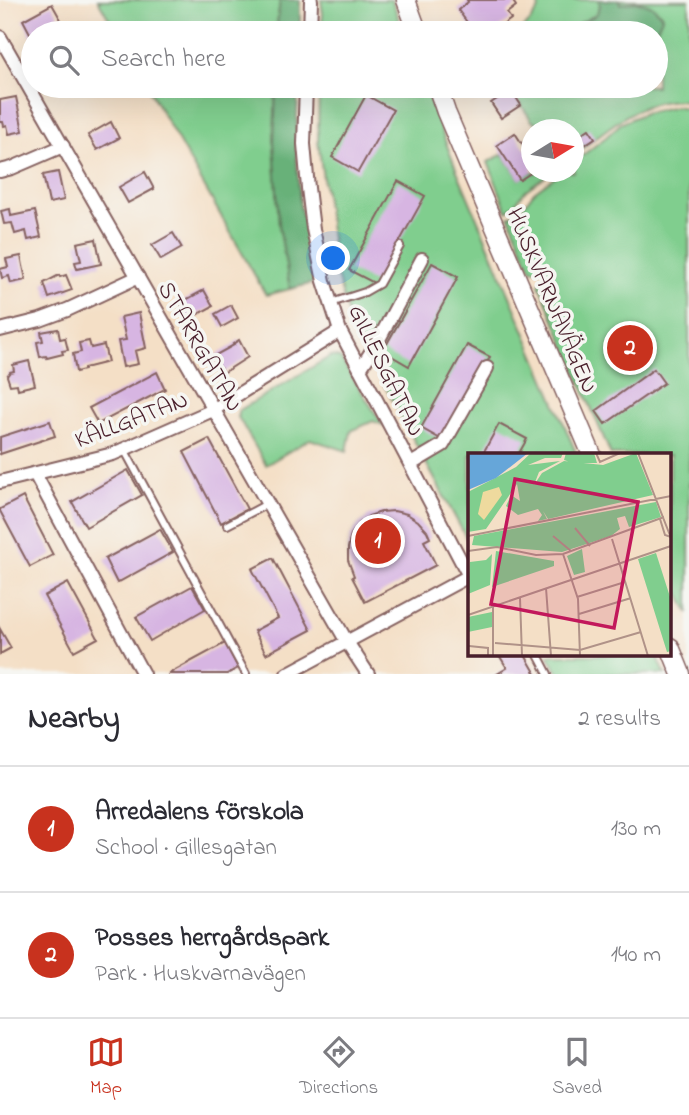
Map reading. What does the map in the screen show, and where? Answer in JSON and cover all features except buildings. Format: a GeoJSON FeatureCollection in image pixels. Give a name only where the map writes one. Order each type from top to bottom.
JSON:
{"type":"FeatureCollection","features":[{"type":"Feature","properties":{"kind":"street"},"geometry":{"type":"LineString","coordinates":[[310,21],[311,0]]}},
{"type":"Feature","properties":{"kind":"street"},"geometry":{"type":"LineString","coordinates":[[406,0],[414,21]]}},
{"type":"Feature","properties":{"kind":"street","name":"STARRGATAN"},"geometry":{"type":"LineString","coordinates":[[0,37],[21,73]]}},
{"type":"Feature","properties":{"kind":"street","name":"STARRGATAN"},"geometry":{"type":"LineString","coordinates":[[35,98],[347,642],[368,674]]}},
{"type":"Feature","properties":{"kind":"street","name":"GILLESGATAN"},"geometry":{"type":"LineString","coordinates":[[306,98],[304,144],[318,258],[340,331],[468,573]]}},
{"type":"Feature","properties":{"kind":"street","name":"HUSKVARNAVÄGEN"},"geometry":{"type":"LineString","coordinates":[[441,98],[591,453]]}},
{"type":"Feature","properties":{"kind":"street"},"geometry":{"type":"LineString","coordinates":[[0,171],[63,146]]}},
{"type":"Feature","properties":{"kind":"street"},"geometry":{"type":"LineString","coordinates":[[360,369],[422,259]]}},
{"type":"Feature","properties":{"kind":"street"},"geometry":{"type":"LineString","coordinates":[[0,330],[68,310],[138,277]]}},
{"type":"Feature","properties":{"kind":"street","name":"KÄLLGATAN"},"geometry":{"type":"LineString","coordinates":[[0,482],[113,454],[213,410],[340,331]]}},
{"type":"Feature","properties":{"kind":"street"},"geometry":{"type":"LineString","coordinates":[[411,464],[443,445],[487,368]]}},
{"type":"Feature","properties":{"kind":"street"},"geometry":{"type":"LineString","coordinates":[[35,474],[143,674]]}},
{"type":"Feature","properties":{"kind":"street"},"geometry":{"type":"LineString","coordinates":[[287,674],[468,578]]}},
{"type":"Feature","properties":{"kind":"street"},"geometry":{"type":"LineString","coordinates":[[672,652],[681,674]]}},
{"type":"Feature","properties":{"kind":"lane"},"geometry":{"type":"LineString","coordinates":[[331,303],[365,292],[379,284],[400,246]]}},
{"type":"Feature","properties":{"kind":"lane"},"geometry":{"type":"LineString","coordinates":[[124,449],[246,674]]}},
{"type":"Feature","properties":{"kind":"lane"},"geometry":{"type":"LineString","coordinates":[[227,525],[267,503]]}},
{"type":"Feature","properties":{"kind":"lane"},"geometry":{"type":"LineString","coordinates":[[539,656],[548,674]]}},
{"type":"Feature","properties":{"kind":"green space"},"geometry":{"type":"Polygon","coordinates":[[[98,0],[280,0],[277,21],[110,21],[98,0]]]}},
{"type":"Feature","properties":{"kind":"green space"},"geometry":{"type":"Polygon","coordinates":[[[280,0],[300,0],[300,21],[277,21],[280,0]]]}},
{"type":"Feature","properties":{"kind":"green space"},"geometry":{"type":"Polygon","coordinates":[[[321,0],[392,0],[400,21],[322,21],[321,0]]]}},
{"type":"Feature","properties":{"kind":"green space"},"geometry":{"type":"Polygon","coordinates":[[[537,0],[599,0],[600,6],[596,15],[584,21],[530,21],[539,9],[537,0]]]}},
{"type":"Feature","properties":{"kind":"green space"},"geometry":{"type":"Polygon","coordinates":[[[599,0],[619,0],[620,4],[644,3],[654,7],[662,17],[660,21],[584,21],[596,15],[600,6],[599,0]]]}},
{"type":"Feature","properties":{"kind":"green space"},"geometry":{"type":"Polygon","coordinates":[[[619,0],[689,0],[689,101],[672,100],[641,108],[613,124],[584,147],[584,119],[531,119],[516,98],[668,98],[668,21],[660,21],[660,12],[638,1],[620,5],[619,0]]]}},
{"type":"Feature","properties":{"kind":"green space"},"geometry":{"type":"Polygon","coordinates":[[[154,98],[276,98],[274,142],[279,225],[290,289],[266,295],[154,98]]]}},
{"type":"Feature","properties":{"kind":"green space"},"geometry":{"type":"Polygon","coordinates":[[[276,98],[298,98],[296,148],[300,206],[318,282],[290,289],[279,225],[274,142],[276,98]]]}},
{"type":"Feature","properties":{"kind":"green space"},"geometry":{"type":"Polygon","coordinates":[[[319,98],[429,98],[576,453],[468,453],[468,541],[349,319],[335,268],[318,141],[319,98]]]}},
{"type":"Feature","properties":{"kind":"green space"},"geometry":{"type":"Polygon","coordinates":[[[676,106],[689,109],[689,613],[672,581],[672,453],[610,453],[539,284],[547,275],[544,268],[531,269],[509,216],[521,209],[534,192],[548,182],[584,182],[584,154],[620,124],[644,113],[676,106]]]}},
{"type":"Feature","properties":{"kind":"green space"},"geometry":{"type":"Polygon","coordinates":[[[503,154],[521,182],[537,182],[507,211],[488,162],[503,154]]]}},
{"type":"Feature","properties":{"kind":"green space"},"geometry":{"type":"Polygon","coordinates":[[[331,356],[340,358],[383,425],[373,421],[351,431],[347,451],[310,439],[266,465],[238,417],[238,411],[331,356]]]}},
{"type":"Feature","properties":{"kind":"green space"},"geometry":{"type":"Polygon","coordinates":[[[549,656],[657,656],[665,674],[559,674],[549,656]]]}},
{"type":"Feature","properties":{"kind":"place","name":"Posses herrgårdspark"},"geometry":{"type":"Point","coordinates":[630,348]}},
{"type":"Feature","properties":{"kind":"place","name":"Arredalens förskola"},"geometry":{"type":"Point","coordinates":[378,541]}}]}
